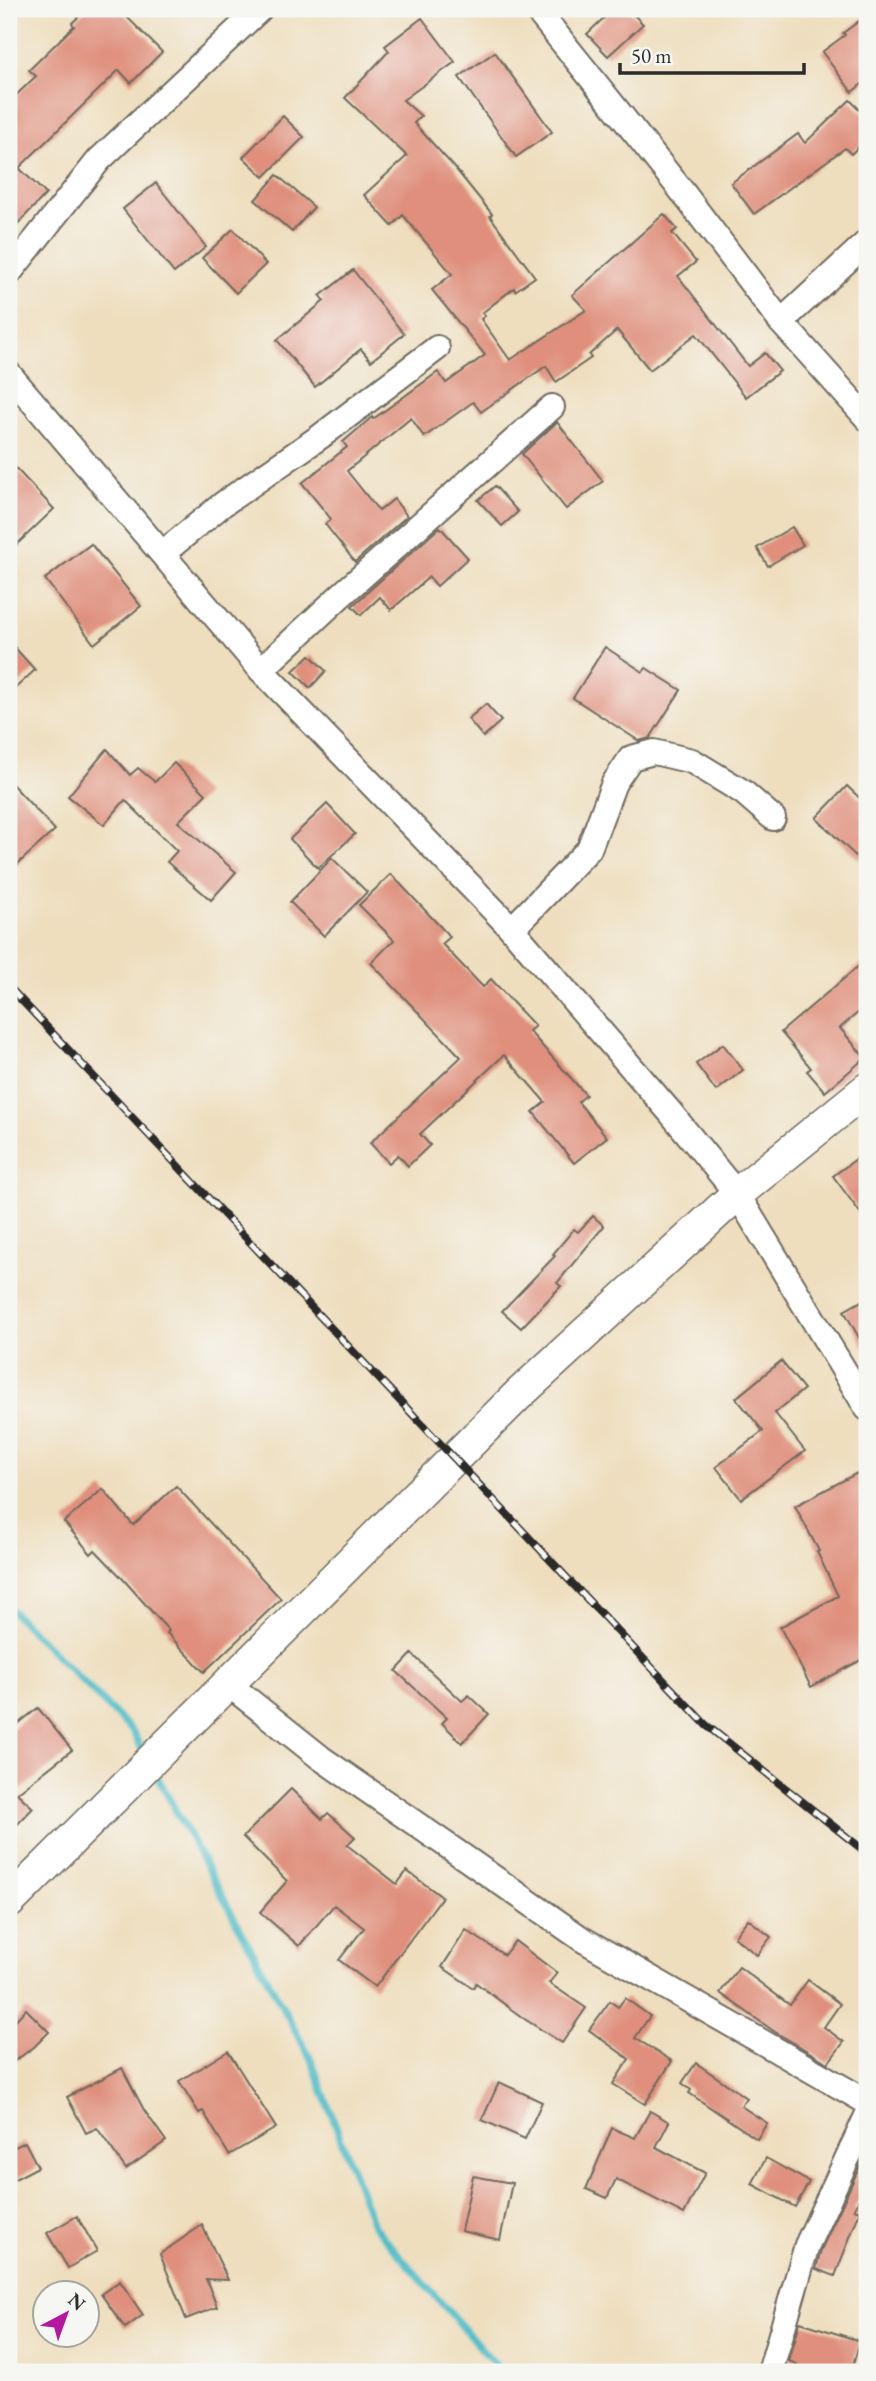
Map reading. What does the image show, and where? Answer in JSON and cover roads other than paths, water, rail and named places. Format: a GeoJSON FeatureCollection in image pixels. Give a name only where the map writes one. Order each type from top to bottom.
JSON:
{"type":"FeatureCollection","features":[{"type":"Feature","properties":{"kind":"street"},"geometry":{"type":"LineString","coordinates":[[9,273],[99,160],[260,9]]}},
{"type":"Feature","properties":{"kind":"street"},"geometry":{"type":"LineString","coordinates":[[536,9],[681,190],[781,322],[867,418]]}},
{"type":"Feature","properties":{"kind":"street"},"geometry":{"type":"LineString","coordinates":[[781,322],[867,242]]}},
{"type":"Feature","properties":{"kind":"street"},"geometry":{"type":"LineString","coordinates":[[163,553],[223,504],[321,436],[438,348]]}},
{"type":"Feature","properties":{"kind":"street"},"geometry":{"type":"LineString","coordinates":[[9,374],[261,670],[512,929],[670,1112],[737,1194],[867,1408]]}},
{"type":"Feature","properties":{"kind":"street"},"geometry":{"type":"LineString","coordinates":[[261,670],[552,407]]}},
{"type":"Feature","properties":{"kind":"street"},"geometry":{"type":"LineString","coordinates":[[512,929],[589,849],[614,783],[631,758],[654,752],[692,761],[743,792],[773,818]]}},
{"type":"Feature","properties":{"kind":"street"},"geometry":{"type":"LineString","coordinates":[[9,1902],[518,1395],[737,1194],[867,1089]]}},
{"type":"Feature","properties":{"kind":"street"},"geometry":{"type":"LineString","coordinates":[[227,1683],[321,1758],[582,1939],[867,2102]]}},
{"type":"Feature","properties":{"kind":"street"},"geometry":{"type":"LineString","coordinates":[[771,2372],[807,2245],[867,2116]]}},
{"type":"Feature","properties":{"kind":"waterway"},"geometry":{"type":"LineString","coordinates":[[9,1608],[133,1732],[145,1756]]}},
{"type":"Feature","properties":{"kind":"waterway"},"geometry":{"type":"LineString","coordinates":[[153,1769],[311,2059],[373,2225],[502,2372]]}},
{"type":"Feature","properties":{"kind":"railway"},"geometry":{"type":"LineString","coordinates":[[9,987],[706,1725],[867,1853]]}}]}
